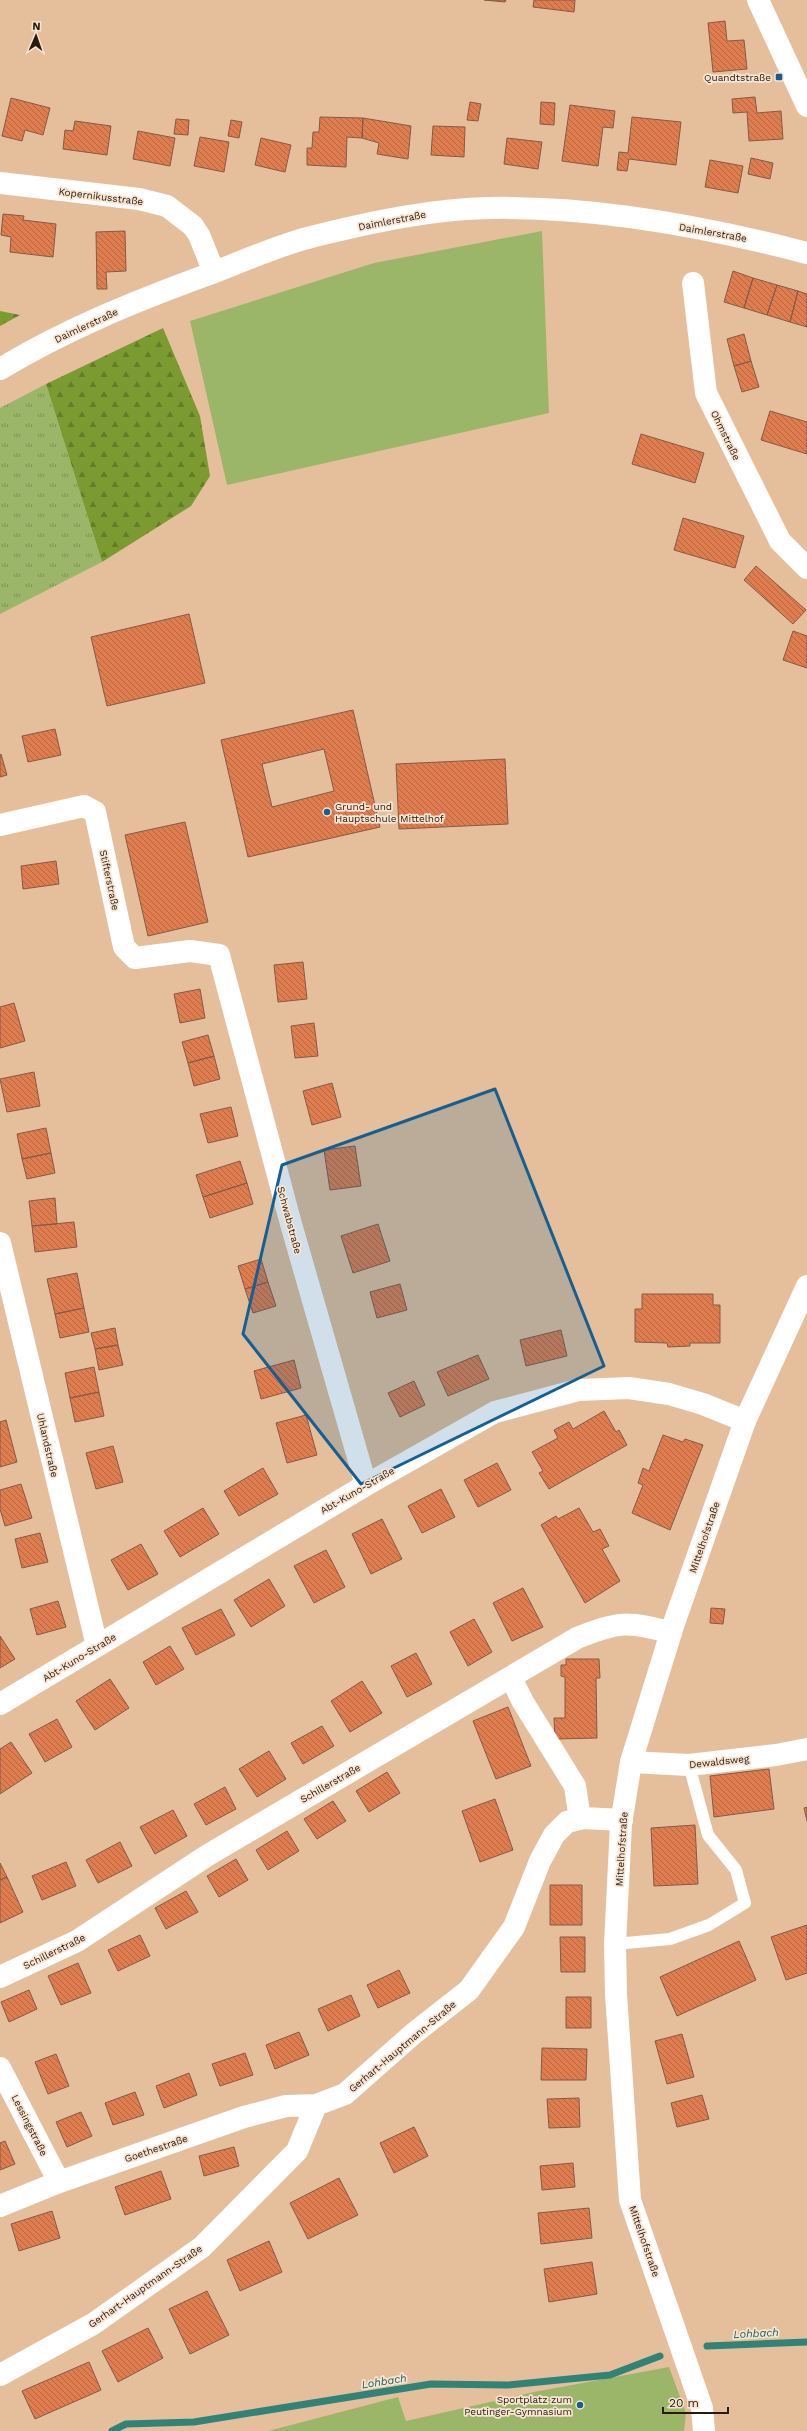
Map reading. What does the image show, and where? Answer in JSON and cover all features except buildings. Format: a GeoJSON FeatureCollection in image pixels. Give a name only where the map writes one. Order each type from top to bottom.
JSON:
{"type":"FeatureCollection","features":[{"type":"Feature","properties":{"kind":"street"},"geometry":{"type":"LineString","coordinates":[[758,0],[807,106]]}},
{"type":"Feature","properties":{"kind":"street","name":"Kopernikusstraße"},"geometry":{"type":"LineString","coordinates":[[0,183],[139,199],[167,206],[193,226],[199,236],[214,272]]}},
{"type":"Feature","properties":{"kind":"street","name":"Daimlerstraße"},"geometry":{"type":"LineString","coordinates":[[0,368],[78,326],[214,272],[313,236],[414,215],[489,208],[595,212],[630,216],[763,241],[807,253]]}},
{"type":"Feature","properties":{"kind":"street","name":"Ohmstraße"},"geometry":{"type":"LineString","coordinates":[[693,283],[706,393],[780,541],[807,568]]}},
{"type":"Feature","properties":{"kind":"street","name":"Stifterstraße"},"geometry":{"type":"LineString","coordinates":[[0,825],[84,806],[95,812],[124,947],[135,958],[190,951],[219,955]]}},
{"type":"Feature","properties":{"kind":"street","name":"Schwabstraße"},"geometry":{"type":"LineString","coordinates":[[219,955],[291,1224],[366,1485]]}},
{"type":"Feature","properties":{"kind":"street","name":"Uhlandstraße"},"geometry":{"type":"LineString","coordinates":[[0,1243],[96,1646]]}},
{"type":"Feature","properties":{"kind":"street","name":"Mittelhofstraße"},"geometry":{"type":"LineString","coordinates":[[704,2431],[702,2408],[630,2200],[616,1994],[615,1944],[622,1820],[631,1762],[671,1633],[745,1420],[807,1286]]}},
{"type":"Feature","properties":{"kind":"street","name":"Abt-Kuno-Straße"},"geometry":{"type":"LineString","coordinates":[[0,1704],[366,1485],[495,1412],[578,1390],[629,1388],[668,1394],[703,1404],[745,1420]]}},
{"type":"Feature","properties":{"kind":"street","name":"Schillerstraße"},"geometry":{"type":"LineString","coordinates":[[0,1977],[77,1941],[208,1855],[577,1638],[606,1627],[632,1623],[671,1633]]}},
{"type":"Feature","properties":{"kind":"street"},"geometry":{"type":"LineString","coordinates":[[511,1678],[527,1708],[575,1786],[580,1819]]}},
{"type":"Feature","properties":{"kind":"street","name":"Dewaldsweg"},"geometry":{"type":"LineString","coordinates":[[631,1762],[689,1765],[776,1755],[807,1749]]}},
{"type":"Feature","properties":{"kind":"street","name":"Gerhart-Hauptmann-Straße"},"geometry":{"type":"LineString","coordinates":[[0,2375],[93,2324],[202,2246],[297,2151],[316,2105],[345,2094],[413,2034],[469,1990],[514,1927],[540,1861],[554,1835],[567,1822],[580,1819],[622,1820]]}},
{"type":"Feature","properties":{"kind":"street","name":"Lessingstraße"},"geometry":{"type":"LineString","coordinates":[[0,2068],[60,2182]]}},
{"type":"Feature","properties":{"kind":"street","name":"Goethestraße"},"geometry":{"type":"LineString","coordinates":[[0,2206],[60,2182],[244,2117],[286,2106],[316,2105]]}},
{"type":"Feature","properties":{"kind":"lane"},"geometry":{"type":"LineString","coordinates":[[615,1944],[670,1939],[709,1925],[745,1903],[736,1870],[708,1835],[689,1765]]}},
{"type":"Feature","properties":{"kind":"highlighted area"},"geometry":{"type":"Polygon","coordinates":[[[495,1089],[604,1366],[361,1484],[243,1334],[282,1165],[495,1089]]]}},
{"type":"Feature","properties":{"kind":"green space"},"geometry":{"type":"Polygon","coordinates":[[[542,231],[549,413],[227,485],[190,321],[374,263],[542,231]]]}},
{"type":"Feature","properties":{"kind":"green space"},"geometry":{"type":"Polygon","coordinates":[[[0,311],[20,315],[0,326],[0,311]]]}},
{"type":"Feature","properties":{"kind":"green space"},"geometry":{"type":"Polygon","coordinates":[[[163,328],[200,416],[210,476],[191,506],[102,562],[46,384],[163,328]]]}},
{"type":"Feature","properties":{"kind":"green space"},"geometry":{"type":"Polygon","coordinates":[[[46,384],[102,562],[0,614],[0,408],[46,384]]]}},
{"type":"Feature","properties":{"kind":"green space","name":"Sportplatz zum Peutinger-Gymnasium"},"geometry":{"type":"Polygon","coordinates":[[[669,2367],[686,2413],[684,2431],[268,2431],[398,2397],[406,2421],[534,2392],[669,2367]]]}},
{"type":"Feature","properties":{"kind":"waterway","name":"Lohbach"},"geometry":{"type":"LineString","coordinates":[[707,2346],[807,2342]]}},
{"type":"Feature","properties":{"kind":"waterway","name":"Lohbach"},"geometry":{"type":"LineString","coordinates":[[112,2431],[126,2424],[194,2422],[431,2384],[508,2385],[610,2375],[660,2356]]}},
{"type":"Feature","properties":{"kind":"place","name":"Quandtstraße"},"geometry":{"type":"Point","coordinates":[779,77]}},
{"type":"Feature","properties":{"kind":"place","name":"Grund- und Hauptschule Mittelhof"},"geometry":{"type":"Point","coordinates":[327,812]}},
{"type":"Feature","properties":{"kind":"place","name":"Sportplatz zum Peutinger-Gymnasium"},"geometry":{"type":"Point","coordinates":[580,2405]}}]}
